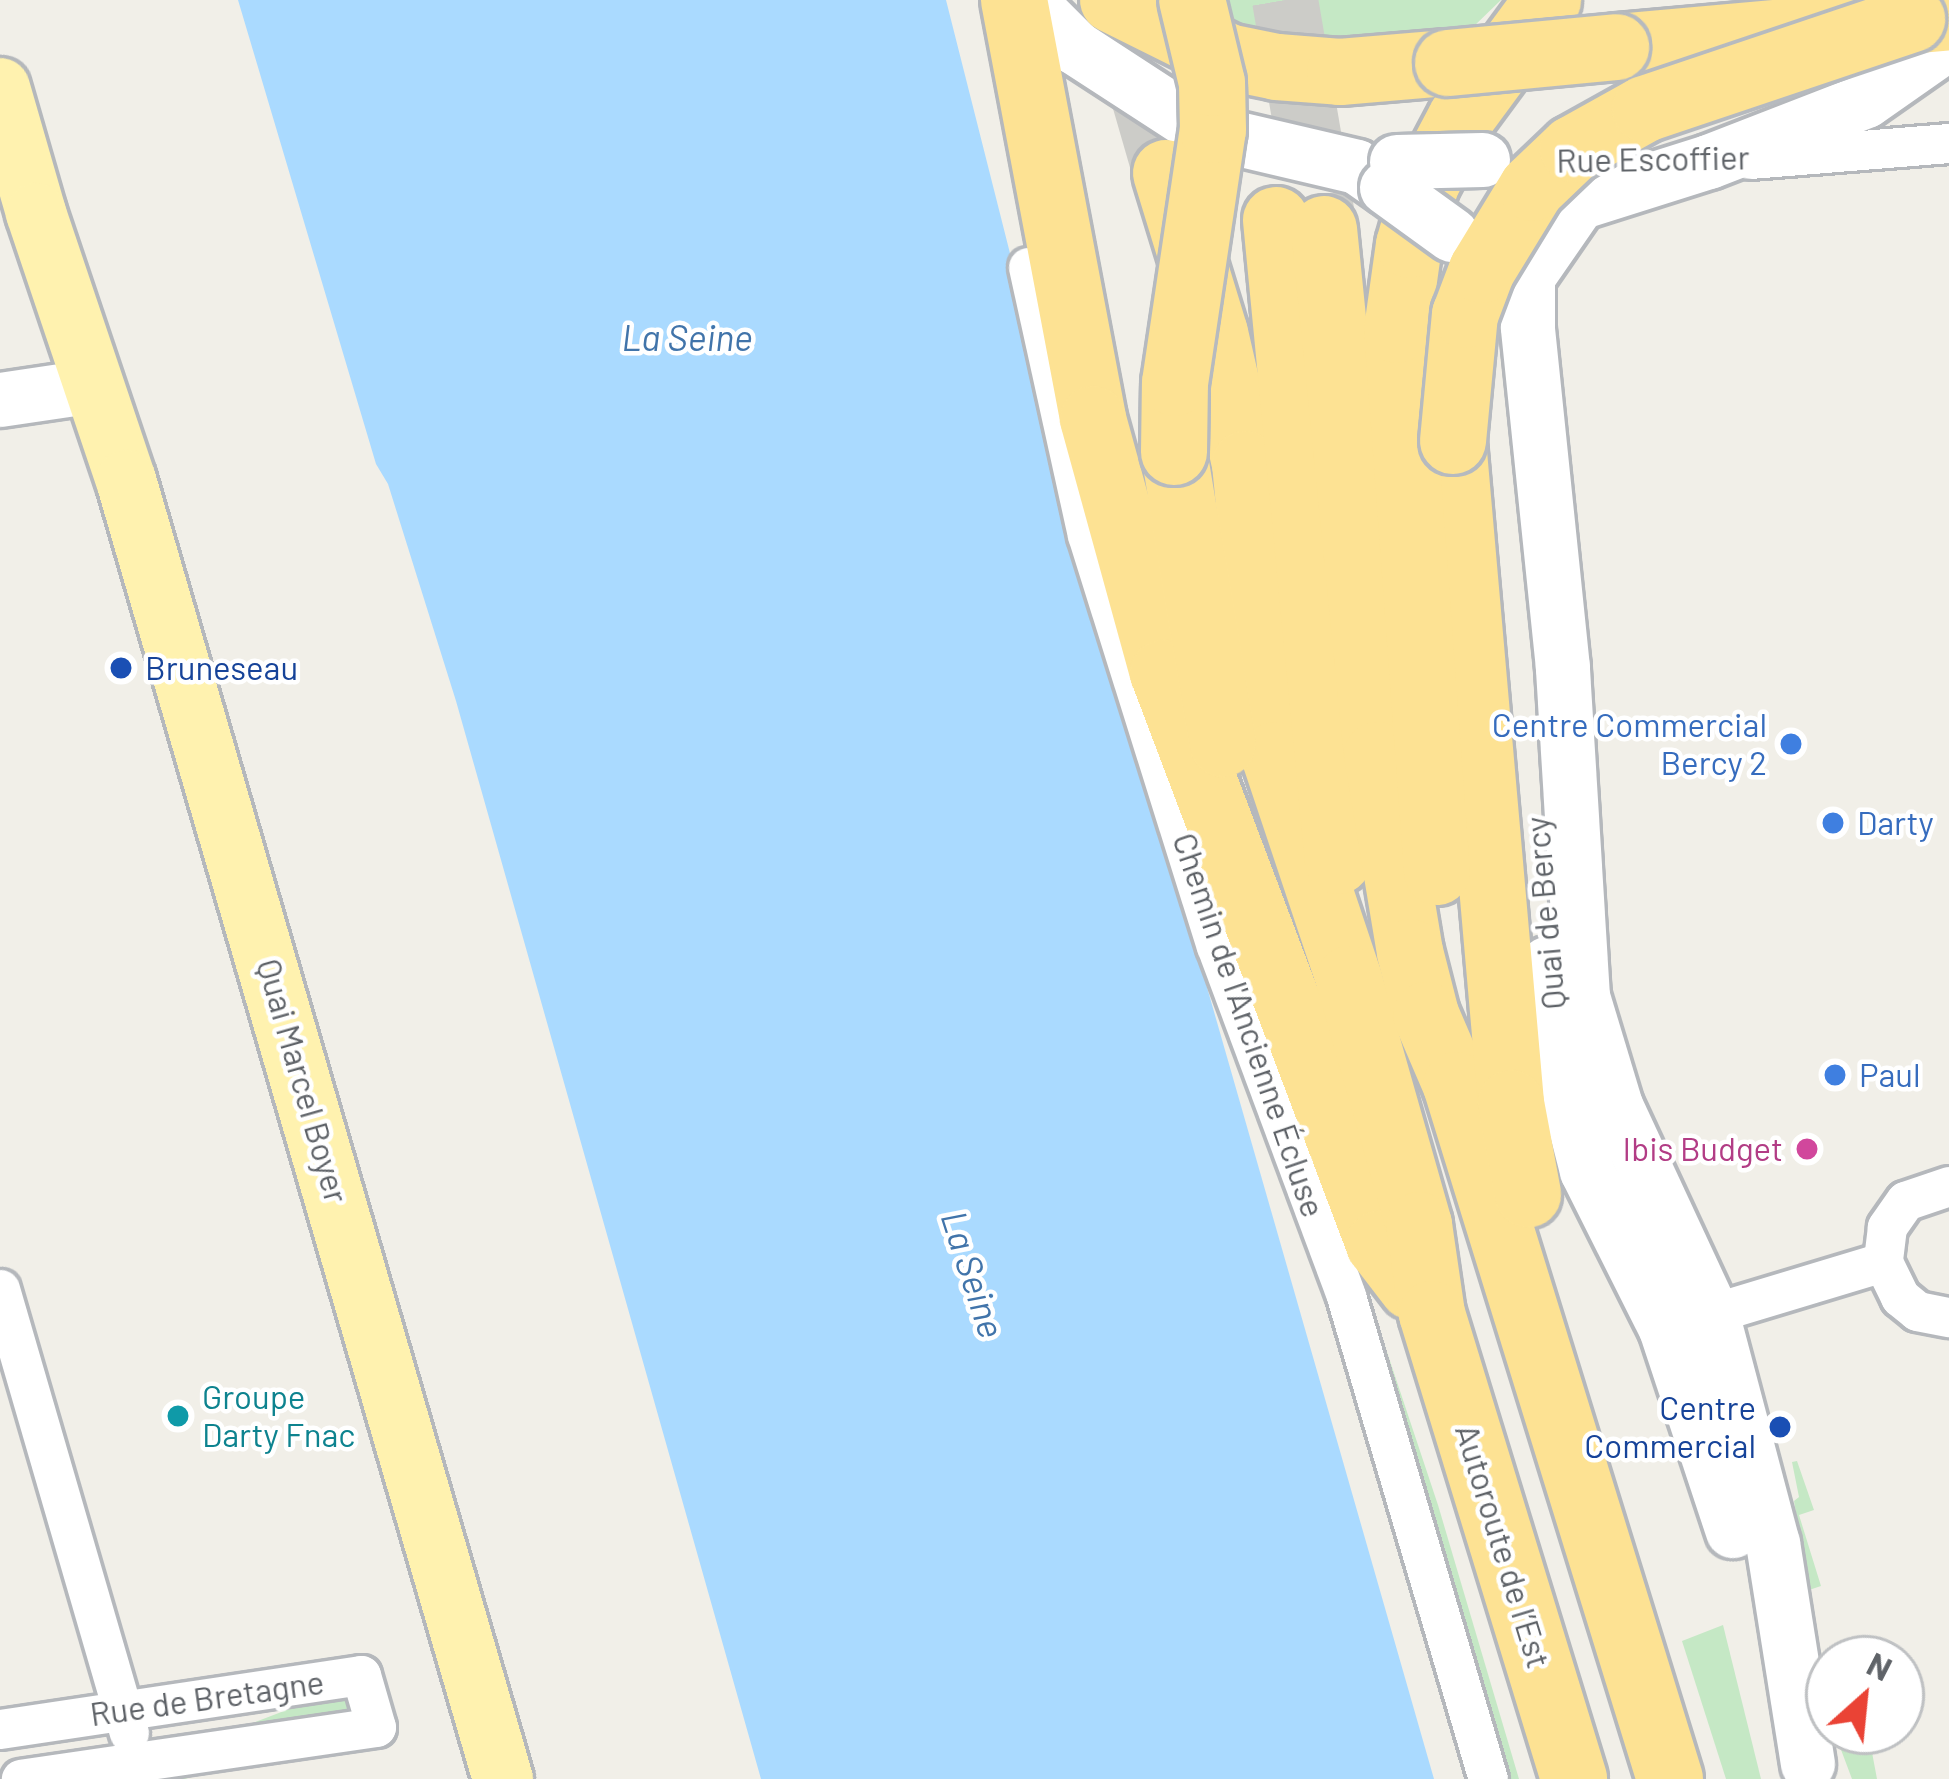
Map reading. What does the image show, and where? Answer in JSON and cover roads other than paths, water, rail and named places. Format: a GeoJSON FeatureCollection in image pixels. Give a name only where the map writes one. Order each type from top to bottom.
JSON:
{"type":"FeatureCollection","features":[{"type":"Feature","properties":{"kind":"highway"},"geometry":{"type":"LineString","coordinates":[[1014,0],[1093,419],[1163,673],[1379,1244],[1432,1314]]}},
{"type":"Feature","properties":{"kind":"highway"},"geometry":{"type":"LineString","coordinates":[[1113,0],[1228,57],[1340,72],[1937,26]]}},
{"type":"Feature","properties":{"kind":"highway"},"geometry":{"type":"LineString","coordinates":[[1192,0],[1212,83],[1213,130],[1174,383],[1174,452],[1187,553],[1256,917]]}},
{"type":"Feature","properties":{"kind":"highway"},"geometry":{"type":"LineString","coordinates":[[1456,1085],[1431,822],[1397,330],[1409,245],[1426,184],[1461,118],[1548,0]]}},
{"type":"Feature","properties":{"kind":"highway"},"geometry":{"type":"LineString","coordinates":[[1572,1452],[1511,1103],[1453,441],[1459,353],[1482,270],[1532,188],[1573,148],[1645,109],[1937,26]]}},
{"type":"Feature","properties":{"kind":"highway"},"geometry":{"type":"LineString","coordinates":[[1166,172],[1215,332],[1245,464],[1274,755],[1349,979],[1419,1226],[1432,1314]]}},
{"type":"Feature","properties":{"kind":"highway"},"geometry":{"type":"LineString","coordinates":[[1349,979],[1300,224],[1376,754],[1415,973],[1426,1016],[1456,1085],[1670,1779]]}},
{"type":"Feature","properties":{"kind":"highway","name":"Autoroute de l’Est"},"geometry":{"type":"LineString","coordinates":[[1432,1314],[1574,1779]]}},
{"type":"Feature","properties":{"kind":"main road","name":"Quai de Bercy"},"geometry":{"type":"LineString","coordinates":[[1028,0],[1076,48],[1204,131],[1380,172],[1452,235],[1480,284],[1506,436],[1558,1058],[1587,1171],[1689,1321]]}},
{"type":"Feature","properties":{"kind":"main road","name":"Quai de Bercy"},"geometry":{"type":"LineString","coordinates":[[1810,1772],[1773,1544],[1689,1321],[1583,998],[1563,668],[1528,327],[1528,277],[1552,235],[1579,203],[1709,162],[1866,101],[1937,26]]}},
{"type":"Feature","properties":{"kind":"main road","name":"Quai Marcel Boyer"},"geometry":{"type":"LineString","coordinates":[[0,88],[36,214],[95,386],[379,1340],[503,1779]]}},
{"type":"Feature","properties":{"kind":"main road","name":"Rue Escoffier"},"geometry":{"type":"LineString","coordinates":[[1380,172],[1483,160],[1709,162]]}},
{"type":"Feature","properties":{"kind":"main road"},"geometry":{"type":"LineString","coordinates":[[0,400],[95,386]]}},
{"type":"Feature","properties":{"kind":"street","name":"Rue Escoffier"},"geometry":{"type":"LineString","coordinates":[[1709,162],[1949,143]]}},
{"type":"Feature","properties":{"kind":"street","name":"Chemin de l'Ancienne Écluse"},"geometry":{"type":"LineString","coordinates":[[1028,267],[1087,536],[1216,946],[1346,1296],[1488,1779]]}},
{"type":"Feature","properties":{"kind":"street"},"geometry":{"type":"LineString","coordinates":[[1949,1186],[1905,1202],[1887,1227],[1883,1262],[1900,1297],[1917,1310],[1949,1317]]}},
{"type":"Feature","properties":{"kind":"street"},"geometry":{"type":"LineString","coordinates":[[1689,1321],[1883,1262]]}},
{"type":"Feature","properties":{"kind":"street"},"geometry":{"type":"LineString","coordinates":[[0,1288],[124,1710],[135,1762]]}},
{"type":"Feature","properties":{"kind":"street","name":"Rue de Bretagne"},"geometry":{"type":"LineString","coordinates":[[0,1729],[361,1676],[376,1727],[21,1779]]}},
{"type":"Feature","properties":{"kind":"water","name":"La Seine"},"geometry":{"type":"Polygon","coordinates":[[[238,0],[946,0],[1110,649],[1434,1779],[761,1779],[456,701],[388,484],[376,464],[238,0]]]}},
{"type":"Feature","properties":{"kind":"tunnel"},"geometry":{"type":"LineString","coordinates":[[1116,0],[1166,173]]}},
{"type":"Feature","properties":{"kind":"tunnel"},"geometry":{"type":"LineString","coordinates":[[1285,0],[1324,229]]}},
{"type":"Feature","properties":{"kind":"place","name":"Bruneseau"},"geometry":{"type":"Point","coordinates":[121,668]}},
{"type":"Feature","properties":{"kind":"place","name":"Centre Commercial Bercy 2"},"geometry":{"type":"Point","coordinates":[1791,744]}},
{"type":"Feature","properties":{"kind":"place","name":"Darty"},"geometry":{"type":"Point","coordinates":[1833,823]}},
{"type":"Feature","properties":{"kind":"place","name":"Paul"},"geometry":{"type":"Point","coordinates":[1835,1075]}},
{"type":"Feature","properties":{"kind":"place","name":"Ibis Budget"},"geometry":{"type":"Point","coordinates":[1807,1149]}},
{"type":"Feature","properties":{"kind":"place","name":"Groupe Darty Fnac"},"geometry":{"type":"Point","coordinates":[178,1416]}},
{"type":"Feature","properties":{"kind":"place","name":"Centre Commercial"},"geometry":{"type":"Point","coordinates":[1780,1427]}}]}
